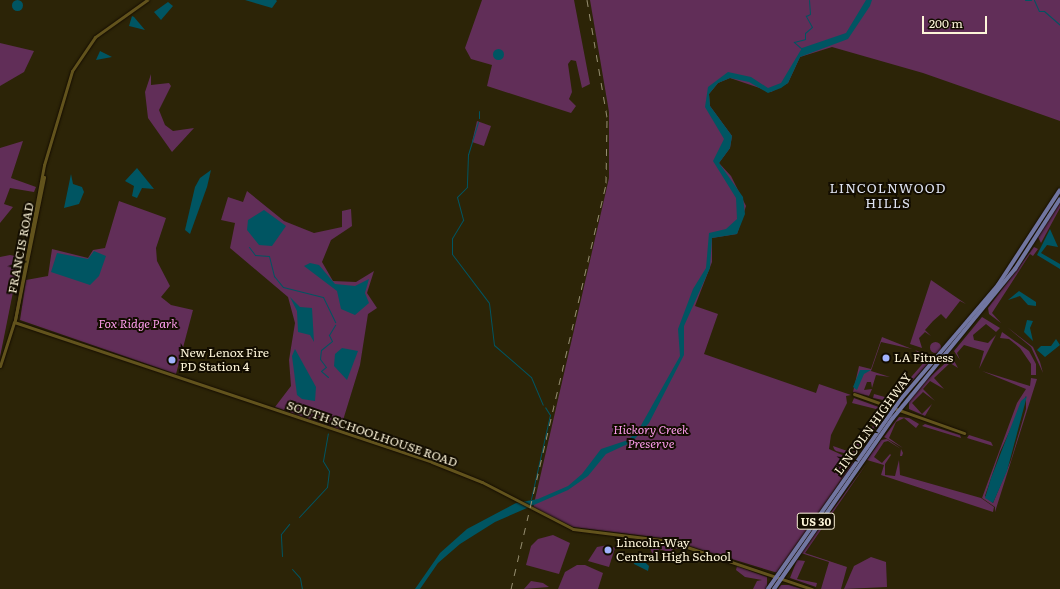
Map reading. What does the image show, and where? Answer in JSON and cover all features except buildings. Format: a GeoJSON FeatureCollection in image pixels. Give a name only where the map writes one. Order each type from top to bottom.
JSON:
{"type":"FeatureCollection","features":[{"type":"Feature","properties":{"kind":"main road","name":"LINCOLN HIGHWAY"},"geometry":{"type":"LineString","coordinates":[[779,578],[894,408],[983,305],[1060,190]]}},
{"type":"Feature","properties":{"kind":"main road","name":"LINCOLN HIGHWAY"},"geometry":{"type":"LineString","coordinates":[[779,578],[900,409],[983,312],[1060,199]]}},
{"type":"Feature","properties":{"kind":"main road","name":"US 30"},"geometry":{"type":"LineString","coordinates":[[768,589],[779,578]]}},
{"type":"Feature","properties":{"kind":"main road","name":"US 30"},"geometry":{"type":"LineString","coordinates":[[774,589],[779,578]]}},
{"type":"Feature","properties":{"kind":"street","name":"FRANCIS ROAD"},"geometry":{"type":"LineString","coordinates":[[46,164],[17,318],[14,320],[46,164],[64,92],[79,58],[106,28],[147,0]]}},
{"type":"Feature","properties":{"kind":"street","name":"SOUTH SCHOOLHOUSE ROAD"},"geometry":{"type":"LineString","coordinates":[[0,366],[14,322],[432,462],[514,499],[532,510],[573,529],[669,541],[812,589]]}},
{"type":"Feature","properties":{"kind":"street"},"geometry":{"type":"LineString","coordinates":[[854,394],[900,409],[964,434]]}},
{"type":"Feature","properties":{"kind":"green space"},"geometry":{"type":"Polygon","coordinates":[[[482,0],[574,0],[590,84],[582,88],[576,61],[571,60],[568,64],[572,92],[569,99],[576,106],[571,113],[487,86],[492,65],[471,59],[465,48],[482,0]]]}},
{"type":"Feature","properties":{"kind":"green space","name":"Hickory Creek Preserve"},"geometry":{"type":"Polygon","coordinates":[[[590,0],[1060,0],[1060,121],[923,73],[832,47],[800,57],[788,83],[771,92],[730,78],[718,83],[709,94],[710,106],[732,136],[730,148],[719,163],[731,176],[746,206],[737,234],[712,238],[712,262],[695,306],[718,314],[704,354],[816,393],[819,384],[851,395],[846,396],[847,403],[831,435],[829,449],[853,460],[828,500],[853,461],[853,465],[778,573],[662,538],[573,527],[533,508],[609,178],[609,112],[590,0]]]}},
{"type":"Feature","properties":{"kind":"green space"},"geometry":{"type":"Polygon","coordinates":[[[0,43],[34,51],[24,72],[0,86],[0,43]]]}},
{"type":"Feature","properties":{"kind":"green space"},"geometry":{"type":"Polygon","coordinates":[[[151,74],[151,85],[169,83],[171,86],[159,110],[165,125],[173,131],[194,128],[172,152],[148,118],[145,92],[151,74]]]}},
{"type":"Feature","properties":{"kind":"green space"},"geometry":{"type":"Polygon","coordinates":[[[477,121],[491,126],[484,146],[472,142],[477,121]]]}},
{"type":"Feature","properties":{"kind":"green space"},"geometry":{"type":"Polygon","coordinates":[[[23,141],[11,178],[36,187],[34,192],[10,188],[4,204],[13,207],[0,223],[0,148],[23,141]]]}},
{"type":"Feature","properties":{"kind":"green space"},"geometry":{"type":"Polygon","coordinates":[[[247,191],[284,221],[314,233],[342,227],[342,211],[351,209],[352,226],[331,240],[322,262],[333,281],[356,282],[374,271],[367,293],[377,308],[368,314],[360,365],[340,430],[275,407],[291,386],[289,360],[295,323],[288,297],[230,248],[235,223],[221,220],[228,197],[243,202],[247,191]]]}},
{"type":"Feature","properties":{"kind":"green space","name":"Fox Ridge Park"},"geometry":{"type":"Polygon","coordinates":[[[119,201],[166,218],[156,248],[157,261],[170,286],[161,297],[171,305],[193,310],[176,374],[20,320],[26,280],[48,276],[52,249],[88,258],[93,250],[105,248],[119,201]]]}},
{"type":"Feature","properties":{"kind":"green space"},"geometry":{"type":"Polygon","coordinates":[[[1060,201],[1060,208],[1041,243],[1038,237],[1060,201]]]}},
{"type":"Feature","properties":{"kind":"green space"},"geometry":{"type":"Polygon","coordinates":[[[1034,247],[1038,249],[1033,256],[1030,254],[992,313],[1001,323],[989,314],[988,308],[1034,247]]]}},
{"type":"Feature","properties":{"kind":"green space"},"geometry":{"type":"Polygon","coordinates":[[[10,255],[20,257],[0,357],[0,257],[10,255]]]}},
{"type":"Feature","properties":{"kind":"green space"},"geometry":{"type":"Polygon","coordinates":[[[931,280],[966,304],[960,301],[946,319],[941,314],[933,321],[925,330],[931,336],[925,332],[919,338],[922,348],[910,344],[931,280]]]}},
{"type":"Feature","properties":{"kind":"green space"},"geometry":{"type":"Polygon","coordinates":[[[982,317],[1000,328],[996,332],[986,324],[973,335],[974,340],[988,343],[996,335],[979,369],[984,351],[964,345],[957,353],[960,360],[954,351],[982,317]]]}},
{"type":"Feature","properties":{"kind":"green space"},"geometry":{"type":"Polygon","coordinates":[[[1007,327],[1033,347],[1043,373],[1031,347],[1007,327]]]}},
{"type":"Feature","properties":{"kind":"green space"},"geometry":{"type":"Polygon","coordinates":[[[1002,332],[1029,351],[1036,364],[1036,375],[1031,375],[1031,364],[1020,348],[1009,339],[1000,338],[1002,332]]]}},
{"type":"Feature","properties":{"kind":"green space"},"geometry":{"type":"Polygon","coordinates":[[[882,337],[912,349],[881,342],[871,371],[890,377],[876,375],[872,388],[871,382],[867,382],[864,390],[872,389],[869,396],[853,392],[859,366],[871,369],[882,337]]]}},
{"type":"Feature","properties":{"kind":"green space"},"geometry":{"type":"Polygon","coordinates":[[[935,341],[939,343],[941,347],[939,351],[935,353],[931,351],[929,347],[931,343],[935,341]]]}},
{"type":"Feature","properties":{"kind":"green space"},"geometry":{"type":"Polygon","coordinates":[[[915,350],[933,358],[893,402],[873,398],[874,394],[892,399],[926,360],[915,350]]]}},
{"type":"Feature","properties":{"kind":"green space"},"geometry":{"type":"Polygon","coordinates":[[[952,357],[958,368],[950,363],[934,378],[944,389],[930,381],[923,389],[935,401],[923,392],[912,403],[922,414],[932,404],[925,416],[909,409],[909,401],[918,388],[952,357]]]}},
{"type":"Feature","properties":{"kind":"green space"},"geometry":{"type":"Polygon","coordinates":[[[982,371],[1030,386],[1031,378],[1037,379],[995,512],[995,507],[982,498],[1017,403],[1026,389],[982,371]],[[1026,396],[1000,452],[985,496],[993,503],[1011,460],[1026,409],[1026,396]]]}},
{"type":"Feature","properties":{"kind":"green space"},"geometry":{"type":"Polygon","coordinates":[[[854,398],[887,410],[855,456],[836,451],[833,446],[853,453],[856,444],[862,442],[881,414],[880,410],[852,403],[854,398]]]}},
{"type":"Feature","properties":{"kind":"green space"},"geometry":{"type":"Polygon","coordinates":[[[899,417],[909,418],[919,424],[916,428],[904,418],[896,422],[889,438],[903,448],[884,437],[899,417]]]}},
{"type":"Feature","properties":{"kind":"green space"},"geometry":{"type":"Polygon","coordinates":[[[925,424],[960,435],[961,438],[922,426],[925,424]]]}},
{"type":"Feature","properties":{"kind":"green space"},"geometry":{"type":"Polygon","coordinates":[[[969,435],[991,442],[993,446],[967,438],[969,435]]]}},
{"type":"Feature","properties":{"kind":"green space"},"geometry":{"type":"Polygon","coordinates":[[[875,439],[862,461],[802,545],[808,536],[875,439]]]}},
{"type":"Feature","properties":{"kind":"green space"},"geometry":{"type":"Polygon","coordinates":[[[887,439],[901,449],[888,441],[884,442],[874,457],[882,463],[890,454],[891,455],[885,464],[885,475],[895,476],[899,460],[900,475],[981,498],[994,507],[993,512],[881,475],[884,465],[867,460],[881,440],[887,439]]]}},
{"type":"Feature","properties":{"kind":"green space"},"geometry":{"type":"Polygon","coordinates":[[[901,449],[903,453],[902,456],[900,456],[901,449]]]}},
{"type":"Feature","properties":{"kind":"green space"},"geometry":{"type":"Polygon","coordinates":[[[867,463],[805,553],[847,567],[841,589],[821,589],[829,562],[801,553],[867,463]]]}},
{"type":"Feature","properties":{"kind":"green space"},"geometry":{"type":"Polygon","coordinates":[[[553,535],[570,543],[559,574],[526,565],[531,546],[538,539],[553,535]]]}},
{"type":"Feature","properties":{"kind":"green space"},"geometry":{"type":"Polygon","coordinates":[[[657,541],[686,548],[687,550],[673,548],[672,552],[679,555],[659,549],[657,555],[652,553],[648,543],[657,541]]]}},
{"type":"Feature","properties":{"kind":"green space"},"geometry":{"type":"Polygon","coordinates":[[[608,545],[615,548],[609,567],[588,561],[597,547],[608,545]]]}},
{"type":"Feature","properties":{"kind":"green space"},"geometry":{"type":"Polygon","coordinates":[[[871,557],[886,562],[887,587],[844,589],[854,566],[871,557]]]}},
{"type":"Feature","properties":{"kind":"green space"},"geometry":{"type":"Polygon","coordinates":[[[797,560],[805,561],[797,579],[817,583],[816,587],[790,578],[797,560]]]}},
{"type":"Feature","properties":{"kind":"green space"},"geometry":{"type":"Polygon","coordinates":[[[577,565],[585,565],[603,573],[598,589],[558,589],[565,572],[577,565]]]}},
{"type":"Feature","properties":{"kind":"green space"},"geometry":{"type":"Polygon","coordinates":[[[737,566],[767,577],[767,589],[753,589],[757,581],[762,580],[745,577],[736,570],[737,566]]]}},
{"type":"Feature","properties":{"kind":"green space"},"geometry":{"type":"Polygon","coordinates":[[[531,581],[543,583],[549,587],[524,589],[531,581]]]}},
{"type":"Feature","properties":{"kind":"green space"},"geometry":{"type":"Polygon","coordinates":[[[781,585],[789,585],[802,589],[778,589],[781,585]]]}},
{"type":"Feature","properties":{"kind":"water"},"geometry":{"type":"Polygon","coordinates":[[[15,0],[19,0],[21,1],[21,9],[15,10],[12,7],[12,3],[15,0]]]}},
{"type":"Feature","properties":{"kind":"water"},"geometry":{"type":"Polygon","coordinates":[[[245,0],[276,0],[277,1],[272,8],[245,0]]]}},
{"type":"Feature","properties":{"kind":"water"},"geometry":{"type":"Polygon","coordinates":[[[866,0],[872,0],[870,6],[848,39],[800,57],[788,83],[781,88],[768,93],[749,82],[730,78],[718,83],[709,94],[710,106],[732,136],[730,148],[719,163],[743,197],[745,214],[737,234],[712,238],[710,268],[684,326],[684,355],[649,423],[632,442],[606,454],[588,476],[568,490],[495,522],[460,544],[438,563],[420,589],[415,589],[440,553],[467,529],[516,503],[538,499],[568,486],[582,474],[601,449],[628,440],[639,429],[680,356],[678,329],[693,289],[706,268],[709,233],[726,229],[737,219],[736,198],[713,161],[724,139],[705,107],[708,87],[728,72],[751,77],[768,88],[781,83],[802,48],[846,33],[866,0]]]}},
{"type":"Feature","properties":{"kind":"water"},"geometry":{"type":"Polygon","coordinates":[[[168,2],[173,6],[161,20],[154,12],[168,2]]]}},
{"type":"Feature","properties":{"kind":"water"},"geometry":{"type":"Polygon","coordinates":[[[132,16],[134,17],[145,30],[129,26],[132,16]]]}},
{"type":"Feature","properties":{"kind":"water"},"geometry":{"type":"Polygon","coordinates":[[[498,48],[502,50],[504,54],[502,58],[498,60],[494,58],[492,54],[494,50],[498,48]]]}},
{"type":"Feature","properties":{"kind":"water"},"geometry":{"type":"Polygon","coordinates":[[[100,51],[112,57],[96,60],[100,51]]]}},
{"type":"Feature","properties":{"kind":"water"},"geometry":{"type":"Polygon","coordinates":[[[137,168],[154,189],[142,188],[137,198],[132,196],[134,186],[125,181],[137,168]]]}},
{"type":"Feature","properties":{"kind":"water"},"geometry":{"type":"Polygon","coordinates":[[[211,170],[207,187],[190,234],[185,230],[195,187],[200,178],[211,170]]]}},
{"type":"Feature","properties":{"kind":"water"},"geometry":{"type":"Polygon","coordinates":[[[71,174],[73,184],[82,187],[84,192],[79,204],[64,208],[71,174]]]}},
{"type":"Feature","properties":{"kind":"water"},"geometry":{"type":"Polygon","coordinates":[[[264,210],[286,226],[272,246],[259,245],[247,230],[248,220],[264,210]]]}},
{"type":"Feature","properties":{"kind":"water"},"geometry":{"type":"Polygon","coordinates":[[[1050,229],[1058,247],[1047,245],[1041,253],[1060,264],[1060,269],[1037,255],[1050,229]]]}},
{"type":"Feature","properties":{"kind":"water"},"geometry":{"type":"Polygon","coordinates":[[[94,251],[106,256],[99,276],[90,285],[51,272],[57,253],[88,259],[94,251]]]}},
{"type":"Feature","properties":{"kind":"water"},"geometry":{"type":"Polygon","coordinates":[[[310,263],[319,265],[335,284],[355,286],[369,279],[365,293],[369,303],[355,315],[341,309],[337,291],[304,266],[310,263]]]}},
{"type":"Feature","properties":{"kind":"water"},"geometry":{"type":"Polygon","coordinates":[[[1019,291],[1036,302],[1036,306],[1028,305],[1020,296],[1008,300],[1019,291]]]}},
{"type":"Feature","properties":{"kind":"water"},"geometry":{"type":"Polygon","coordinates":[[[290,297],[300,307],[312,308],[314,342],[310,335],[298,332],[297,311],[290,297]]]}},
{"type":"Feature","properties":{"kind":"water"},"geometry":{"type":"Polygon","coordinates":[[[1027,320],[1033,321],[1030,328],[1033,341],[1024,332],[1027,320]]]}},
{"type":"Feature","properties":{"kind":"water"},"geometry":{"type":"Polygon","coordinates":[[[1056,339],[1060,345],[1045,357],[1037,350],[1041,346],[1051,346],[1056,339]]]}},
{"type":"Feature","properties":{"kind":"water"},"geometry":{"type":"Polygon","coordinates":[[[342,348],[358,351],[347,380],[334,366],[335,354],[342,348]]]}},
{"type":"Feature","properties":{"kind":"water"},"geometry":{"type":"Polygon","coordinates":[[[295,349],[316,387],[315,401],[302,399],[297,395],[292,356],[295,349]]]}},
{"type":"Feature","properties":{"kind":"water"},"geometry":{"type":"Polygon","coordinates":[[[860,370],[871,370],[864,374],[857,390],[853,387],[860,370]]]}},
{"type":"Feature","properties":{"kind":"water"},"geometry":{"type":"Polygon","coordinates":[[[1027,396],[1007,471],[993,503],[985,498],[991,478],[1021,401],[1027,396]]]}},
{"type":"Feature","properties":{"kind":"water"},"geometry":{"type":"Polygon","coordinates":[[[637,555],[649,566],[648,571],[634,564],[633,558],[637,555]]]}},
{"type":"Feature","properties":{"kind":"waterway"},"geometry":{"type":"LineString","coordinates":[[802,49],[794,42],[805,39],[805,33],[812,27],[806,16],[810,14],[809,0]]}},
{"type":"Feature","properties":{"kind":"waterway"},"geometry":{"type":"LineString","coordinates":[[1025,0],[1031,0]]}},
{"type":"Feature","properties":{"kind":"waterway"},"geometry":{"type":"LineString","coordinates":[[1034,0],[1039,11],[1044,11],[1060,25]]}},
{"type":"Feature","properties":{"kind":"waterway"},"geometry":{"type":"LineString","coordinates":[[479,111],[479,118]]}},
{"type":"Feature","properties":{"kind":"waterway"},"geometry":{"type":"LineString","coordinates":[[478,122],[468,154],[467,187],[457,197],[463,220],[452,238],[452,254],[489,303],[494,345],[531,377],[543,405]]}},
{"type":"Feature","properties":{"kind":"waterway"},"geometry":{"type":"LineString","coordinates":[[249,247],[255,255],[269,256],[274,276],[283,287],[323,297],[335,322]]}},
{"type":"Feature","properties":{"kind":"waterway"},"geometry":{"type":"LineString","coordinates":[[328,377],[321,371],[326,367],[320,359],[321,350],[332,341],[329,335],[335,325]]}},
{"type":"Feature","properties":{"kind":"waterway"},"geometry":{"type":"LineString","coordinates":[[531,499],[550,415],[545,407]]}},
{"type":"Feature","properties":{"kind":"waterway"},"geometry":{"type":"LineString","coordinates":[[299,517],[327,487],[329,471],[323,461],[328,433]]}},
{"type":"Feature","properties":{"kind":"waterway"},"geometry":{"type":"LineString","coordinates":[[282,556],[281,534],[289,524]]}},
{"type":"Feature","properties":{"kind":"waterway"},"geometry":{"type":"LineString","coordinates":[[292,569],[300,578],[302,589]]}},
{"type":"Feature","properties":{"kind":"waterway"},"geometry":{"type":"LineString","coordinates":[[313,589],[323,589]]}},
{"type":"Feature","properties":{"kind":"railway"},"geometry":{"type":"LineString","coordinates":[[511,589],[606,183],[607,117],[587,0]]}},
{"type":"Feature","properties":{"kind":"place","name":"LA Fitness"},"geometry":{"type":"Point","coordinates":[886,358]}},
{"type":"Feature","properties":{"kind":"place","name":"New Lenox Fire PD Station 4"},"geometry":{"type":"Point","coordinates":[172,360]}},
{"type":"Feature","properties":{"kind":"place","name":"Lincoln-Way Central High School"},"geometry":{"type":"Point","coordinates":[608,550]}},
{"type":"Feature","properties":{"kind":"district","name":"LINCOLNWOOD HILLS"},"geometry":{"type":"Point","coordinates":[888,196]}}]}
